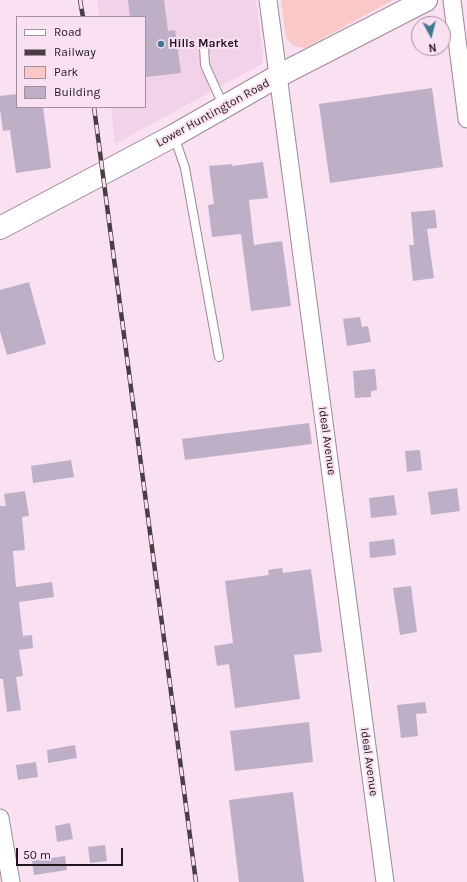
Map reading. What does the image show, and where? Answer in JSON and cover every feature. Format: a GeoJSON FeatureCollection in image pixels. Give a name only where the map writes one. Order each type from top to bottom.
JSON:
{"type":"FeatureCollection","features":[{"type":"Feature","properties":{"kind":"main road","name":"Lower Huntington Road"},"geometry":{"type":"LineString","coordinates":[[0,228],[173,136],[278,76],[426,0]]}},
{"type":"Feature","properties":{"kind":"street","name":"Ideal Avenue"},"geometry":{"type":"LineString","coordinates":[[268,0],[385,882]]}},
{"type":"Feature","properties":{"kind":"street"},"geometry":{"type":"LineString","coordinates":[[452,0],[467,119]]}},
{"type":"Feature","properties":{"kind":"street"},"geometry":{"type":"LineString","coordinates":[[0,818],[11,882]]}},
{"type":"Feature","properties":{"kind":"lane"},"geometry":{"type":"LineString","coordinates":[[204,46],[205,65],[224,108]]}},
{"type":"Feature","properties":{"kind":"lane"},"geometry":{"type":"LineString","coordinates":[[173,136],[186,168],[219,357]]}},
{"type":"Feature","properties":{"kind":"shaded area"},"geometry":{"type":"Polygon","coordinates":[[[97,0],[256,0],[263,54],[262,64],[115,144],[111,108],[146,108],[146,16],[99,16],[97,0]]]}},
{"type":"Feature","properties":{"kind":"green space"},"geometry":{"type":"Polygon","coordinates":[[[281,0],[393,0],[305,48],[293,46],[286,37],[281,0]]]}},
{"type":"Feature","properties":{"kind":"building","name":"Hills Market"},"geometry":{"type":"Polygon","coordinates":[[[128,0],[164,0],[168,31],[175,30],[181,73],[146,77],[146,16],[130,16],[128,0]]]}},
{"type":"Feature","properties":{"kind":"building"},"geometry":{"type":"Polygon","coordinates":[[[432,88],[443,167],[330,183],[319,104],[432,88]]]}},
{"type":"Feature","properties":{"kind":"building"},"geometry":{"type":"Polygon","coordinates":[[[16,94],[16,108],[43,108],[51,168],[16,173],[10,130],[3,131],[0,96],[16,94]]]}},
{"type":"Feature","properties":{"kind":"building"},"geometry":{"type":"Polygon","coordinates":[[[263,162],[268,198],[249,200],[254,245],[282,241],[291,306],[251,311],[241,234],[212,237],[208,205],[214,204],[209,166],[232,164],[232,166],[263,162]]]}},
{"type":"Feature","properties":{"kind":"building"},"geometry":{"type":"Polygon","coordinates":[[[435,210],[437,228],[427,229],[434,278],[413,281],[409,245],[414,245],[411,212],[435,210]]]}},
{"type":"Feature","properties":{"kind":"building"},"geometry":{"type":"Polygon","coordinates":[[[29,282],[46,344],[7,355],[0,331],[0,290],[29,282]]]}},
{"type":"Feature","properties":{"kind":"building"},"geometry":{"type":"Polygon","coordinates":[[[360,317],[362,327],[368,326],[371,342],[347,346],[343,319],[360,317]]]}},
{"type":"Feature","properties":{"kind":"building"},"geometry":{"type":"Polygon","coordinates":[[[375,369],[377,390],[371,391],[371,397],[355,398],[353,371],[375,369]]]}},
{"type":"Feature","properties":{"kind":"building"},"geometry":{"type":"Polygon","coordinates":[[[309,423],[312,444],[185,460],[182,439],[309,423]]]}},
{"type":"Feature","properties":{"kind":"building"},"geometry":{"type":"Polygon","coordinates":[[[420,450],[422,470],[407,472],[405,451],[420,450]]]}},
{"type":"Feature","properties":{"kind":"building"},"geometry":{"type":"Polygon","coordinates":[[[71,460],[74,477],[33,483],[31,466],[71,460]]]}},
{"type":"Feature","properties":{"kind":"building"},"geometry":{"type":"Polygon","coordinates":[[[457,488],[460,511],[431,515],[428,492],[457,488]]]}},
{"type":"Feature","properties":{"kind":"building"},"geometry":{"type":"Polygon","coordinates":[[[25,491],[29,516],[22,517],[25,550],[13,551],[16,587],[52,582],[54,597],[19,602],[23,636],[32,635],[33,648],[19,650],[23,676],[16,677],[21,710],[7,712],[3,679],[0,679],[0,506],[6,506],[4,494],[25,491]]]}},
{"type":"Feature","properties":{"kind":"building"},"geometry":{"type":"Polygon","coordinates":[[[394,495],[397,515],[371,518],[369,498],[394,495]]]}},
{"type":"Feature","properties":{"kind":"building"},"geometry":{"type":"Polygon","coordinates":[[[394,539],[396,555],[370,558],[369,542],[394,539]]]}},
{"type":"Feature","properties":{"kind":"building"},"geometry":{"type":"Polygon","coordinates":[[[282,568],[283,573],[311,569],[322,652],[294,655],[300,699],[235,708],[229,664],[217,666],[214,646],[233,643],[225,581],[269,575],[268,570],[282,568]]]}},
{"type":"Feature","properties":{"kind":"building"},"geometry":{"type":"Polygon","coordinates":[[[411,586],[417,632],[400,635],[393,588],[411,586]]]}},
{"type":"Feature","properties":{"kind":"building"},"geometry":{"type":"Polygon","coordinates":[[[425,702],[427,713],[416,714],[418,736],[401,738],[397,705],[425,702]]]}},
{"type":"Feature","properties":{"kind":"building"},"geometry":{"type":"Polygon","coordinates":[[[309,722],[313,762],[235,771],[230,731],[309,722]]]}},
{"type":"Feature","properties":{"kind":"building"},"geometry":{"type":"Polygon","coordinates":[[[75,745],[77,758],[48,763],[47,750],[75,745]]]}},
{"type":"Feature","properties":{"kind":"building"},"geometry":{"type":"Polygon","coordinates":[[[36,762],[38,777],[18,780],[16,765],[36,762]]]}},
{"type":"Feature","properties":{"kind":"building"},"geometry":{"type":"Polygon","coordinates":[[[293,792],[304,882],[239,882],[229,800],[293,792]]]}},
{"type":"Feature","properties":{"kind":"building"},"geometry":{"type":"Polygon","coordinates":[[[70,823],[73,839],[57,842],[55,826],[70,823]]]}},
{"type":"Feature","properties":{"kind":"building"},"geometry":{"type":"Polygon","coordinates":[[[105,845],[107,861],[90,863],[88,847],[105,845]]]}},
{"type":"Feature","properties":{"kind":"building"},"geometry":{"type":"Polygon","coordinates":[[[65,856],[67,870],[34,875],[32,861],[65,856]]]}},
{"type":"Feature","properties":{"kind":"railway"},"geometry":{"type":"LineString","coordinates":[[80,0],[83,16]]}},
{"type":"Feature","properties":{"kind":"railway"},"geometry":{"type":"LineString","coordinates":[[94,108],[196,882]]}},
{"type":"Feature","properties":{"kind":"place","name":"Hills Market"},"geometry":{"type":"Point","coordinates":[161,44]}}]}
